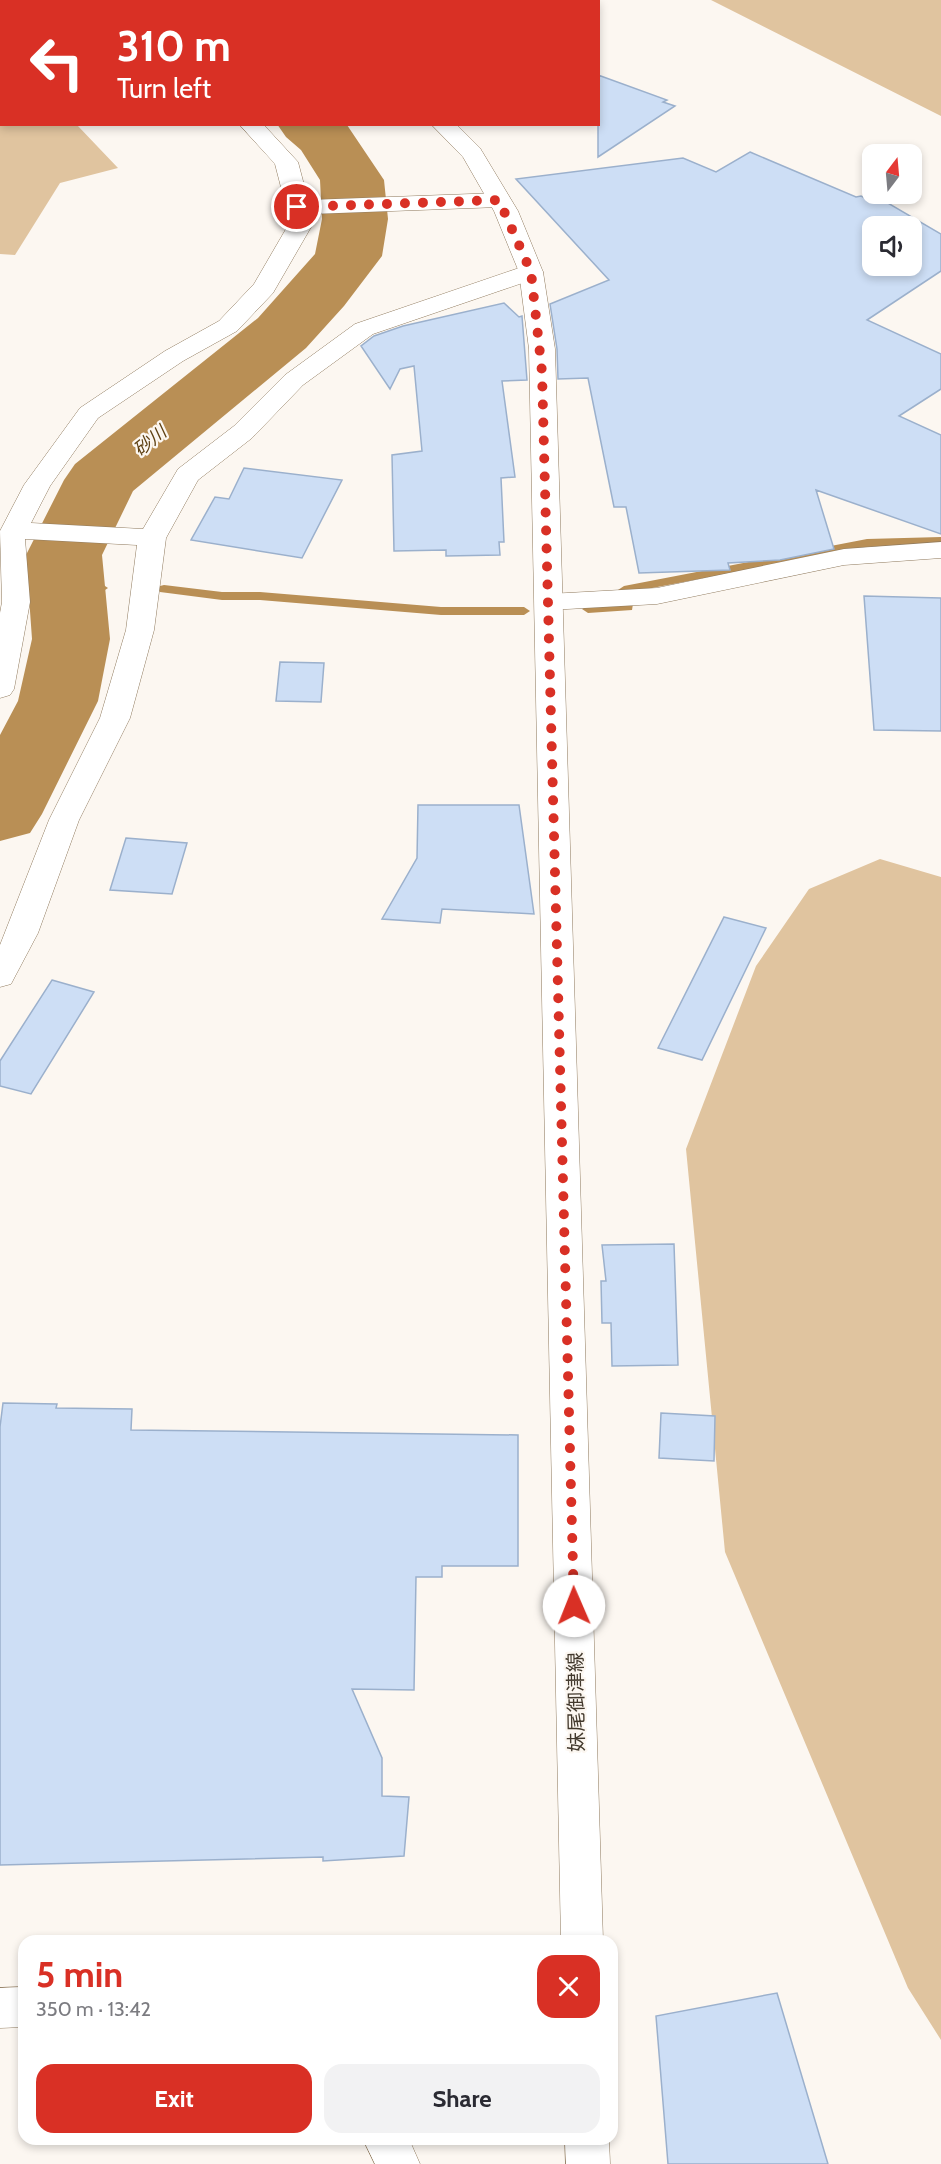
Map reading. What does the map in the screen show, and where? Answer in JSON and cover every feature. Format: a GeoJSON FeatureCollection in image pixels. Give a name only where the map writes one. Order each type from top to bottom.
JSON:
{"type":"FeatureCollection","features":[{"type":"Feature","properties":{"kind":"street"},"geometry":{"type":"LineString","coordinates":[[0,689],[16,602],[9,536],[37,485],[89,414],[174,356],[228,326],[264,288],[302,222],[286,162],[252,126]]}},
{"type":"Feature","properties":{"kind":"street","name":"妹尾御津線"},"geometry":{"type":"LineString","coordinates":[[444,126],[472,153],[499,200],[531,272],[542,349],[582,1935]]}},
{"type":"Feature","properties":{"kind":"street"},"geometry":{"type":"LineString","coordinates":[[297,207],[499,200]]}},
{"type":"Feature","properties":{"kind":"street"},"geometry":{"type":"LineString","coordinates":[[0,976],[22,933],[64,820],[115,718],[140,630],[152,538],[187,474],[243,432],[294,380],[364,329],[531,272]]}},
{"type":"Feature","properties":{"kind":"street"},"geometry":{"type":"LineString","coordinates":[[9,536],[152,538]]}},
{"type":"Feature","properties":{"kind":"street"},"geometry":{"type":"LineString","coordinates":[[549,602],[657,596],[844,557],[941,550]]}},
{"type":"Feature","properties":{"kind":"street"},"geometry":{"type":"LineString","coordinates":[[0,2008],[18,2007]]}},
{"type":"Feature","properties":{"kind":"street"},"geometry":{"type":"LineString","coordinates":[[388,2145],[398,2164]]}},
{"type":"Feature","properties":{"kind":"street"},"geometry":{"type":"LineString","coordinates":[[587,2145],[588,2164]]}},
{"type":"Feature","properties":{"kind":"shaded area"},"geometry":{"type":"Polygon","coordinates":[[[711,0],[941,0],[941,116],[711,0]]]}},
{"type":"Feature","properties":{"kind":"shaded area"},"geometry":{"type":"Polygon","coordinates":[[[0,126],[78,126],[118,168],[60,183],[15,255],[0,254],[0,126]]]}},
{"type":"Feature","properties":{"kind":"shaded area"},"geometry":{"type":"Polygon","coordinates":[[[880,859],[941,877],[941,2040],[908,1988],[725,1552],[686,1149],[756,966],[809,889],[880,859]]]}},
{"type":"Feature","properties":{"kind":"building"},"geometry":{"type":"Polygon","coordinates":[[[600,76],[667,100],[663,102],[675,106],[598,157],[600,76]]]}},
{"type":"Feature","properties":{"kind":"building"},"geometry":{"type":"Polygon","coordinates":[[[750,152],[856,197],[861,196],[862,204],[890,204],[910,216],[862,216],[862,276],[922,276],[922,223],[941,234],[941,271],[867,320],[941,354],[941,389],[899,416],[941,435],[941,534],[816,490],[834,549],[780,560],[728,563],[730,570],[639,573],[626,507],[614,507],[588,378],[558,379],[557,349],[550,304],[609,280],[516,179],[683,158],[716,172],[750,152]]]}},
{"type":"Feature","properties":{"kind":"building"},"geometry":{"type":"Polygon","coordinates":[[[504,303],[519,317],[522,316],[527,380],[502,381],[515,477],[501,478],[504,542],[499,542],[500,555],[446,556],[446,550],[394,551],[392,455],[422,451],[414,366],[400,369],[390,389],[361,346],[374,336],[403,326],[504,303]]]}},
{"type":"Feature","properties":{"kind":"building"},"geometry":{"type":"Polygon","coordinates":[[[244,468],[342,480],[302,558],[191,540],[215,497],[229,499],[244,468]]]}},
{"type":"Feature","properties":{"kind":"building"},"geometry":{"type":"Polygon","coordinates":[[[864,596],[941,598],[941,731],[874,730],[864,596]]]}},
{"type":"Feature","properties":{"kind":"building"},"geometry":{"type":"Polygon","coordinates":[[[280,662],[324,663],[321,702],[276,701],[280,662]]]}},
{"type":"Feature","properties":{"kind":"building"},"geometry":{"type":"Polygon","coordinates":[[[418,805],[519,805],[534,914],[442,909],[440,923],[382,919],[417,858],[418,805]]]}},
{"type":"Feature","properties":{"kind":"building"},"geometry":{"type":"Polygon","coordinates":[[[126,838],[187,843],[172,894],[110,890],[126,838]]]}},
{"type":"Feature","properties":{"kind":"building"},"geometry":{"type":"Polygon","coordinates":[[[724,917],[766,928],[702,1060],[658,1048],[724,917]]]}},
{"type":"Feature","properties":{"kind":"building"},"geometry":{"type":"Polygon","coordinates":[[[52,980],[94,992],[31,1094],[0,1086],[0,1061],[52,980]]]}},
{"type":"Feature","properties":{"kind":"building"},"geometry":{"type":"Polygon","coordinates":[[[674,1244],[678,1365],[612,1366],[611,1323],[602,1323],[601,1281],[606,1281],[602,1245],[674,1244]]]}},
{"type":"Feature","properties":{"kind":"building"},"geometry":{"type":"Polygon","coordinates":[[[3,1403],[57,1404],[56,1408],[132,1409],[131,1430],[518,1435],[518,1566],[442,1566],[442,1577],[416,1577],[414,1690],[352,1689],[382,1758],[382,1796],[409,1797],[404,1856],[323,1861],[323,1857],[0,1865],[0,1427],[3,1403]]]}},
{"type":"Feature","properties":{"kind":"building"},"geometry":{"type":"Polygon","coordinates":[[[661,1413],[715,1416],[714,1461],[659,1458],[661,1413]]]}},
{"type":"Feature","properties":{"kind":"building"},"geometry":{"type":"Polygon","coordinates":[[[777,1993],[828,2164],[668,2164],[656,2016],[777,1993]]]}},
{"type":"Feature","properties":{"kind":"waterway","name":"砂川"},"geometry":{"type":"LineString","coordinates":[[0,814],[58,701],[71,639],[64,555],[101,480],[282,333],[320,292],[348,256],[355,219],[352,180],[325,138],[310,126]]}},
{"type":"Feature","properties":{"kind":"waterway"},"geometry":{"type":"LineString","coordinates":[[625,593],[624,590],[867,543],[941,541]]}},
{"type":"Feature","properties":{"kind":"waterway"},"geometry":{"type":"LineString","coordinates":[[67,588],[102,588]]}},
{"type":"Feature","properties":{"kind":"waterway"},"geometry":{"type":"LineString","coordinates":[[164,589],[222,596],[260,596],[441,611],[524,611]]}},
{"type":"Feature","properties":{"kind":"waterway"},"geometry":{"type":"LineString","coordinates":[[588,609],[628,607],[627,604]]}},
{"type":"Feature","properties":{"kind":"route"},"geometry":{"type":"LineString","coordinates":[[297,207],[499,200],[506,211],[531,272],[542,349],[574,1606]]}}]}
